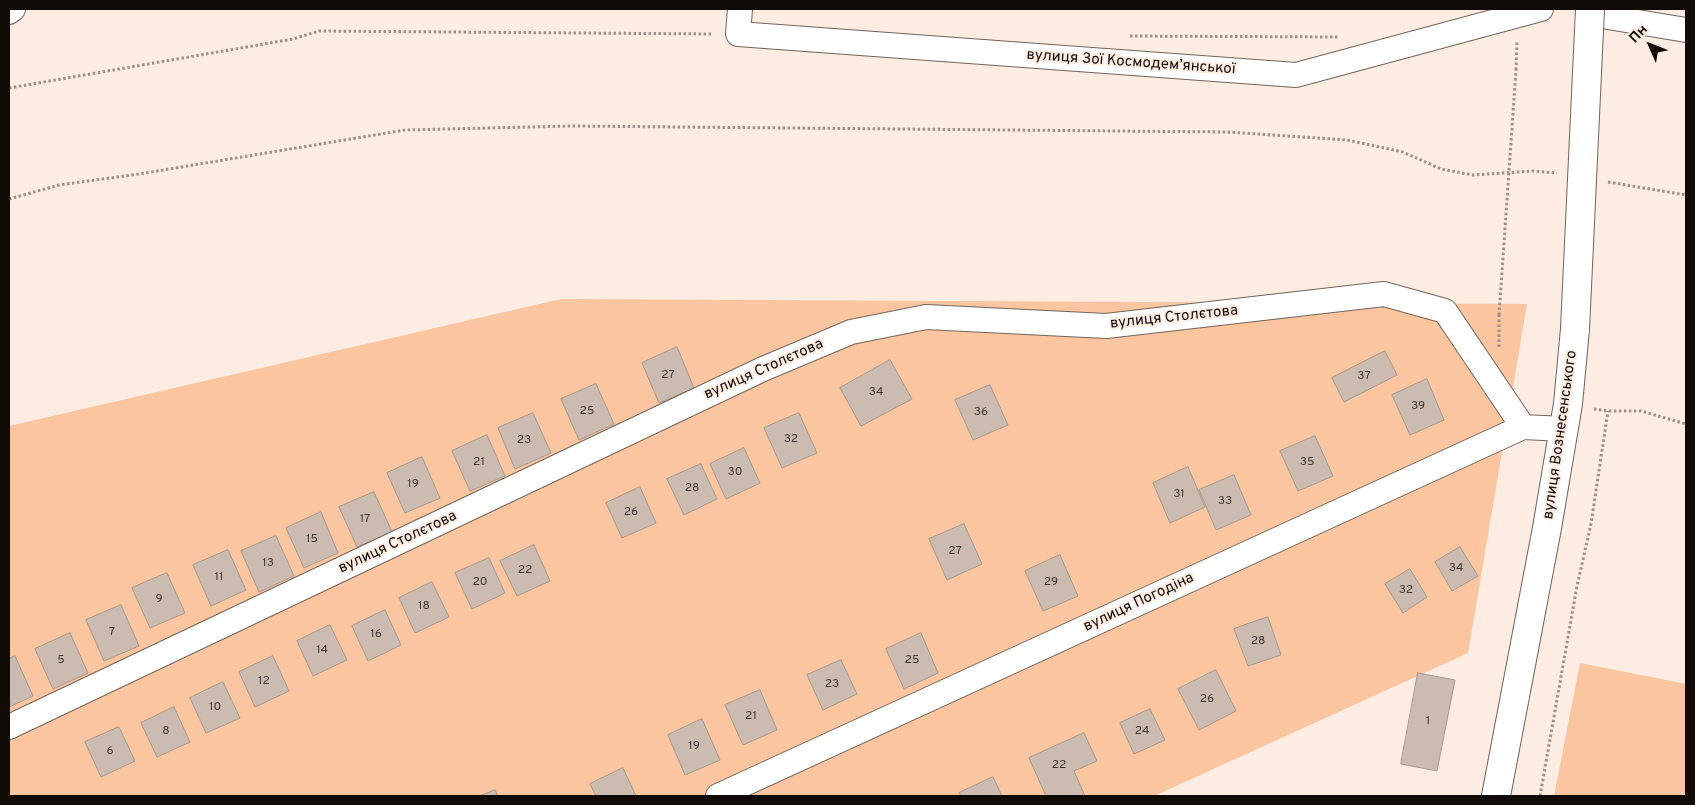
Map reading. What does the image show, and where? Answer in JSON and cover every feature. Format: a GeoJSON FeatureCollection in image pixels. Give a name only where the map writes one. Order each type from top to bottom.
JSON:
{"type":"FeatureCollection","features":[{"type":"Feature","properties":{"kind":"main road","name":"вулиця Вознесенського"},"geometry":{"type":"LineString","coordinates":[[1496,796],[1548,528],[1566,417],[1575,329],[1590,12]]}},
{"type":"Feature","properties":{"kind":"street"},"geometry":{"type":"LineString","coordinates":[[9,12],[13,9]]}},
{"type":"Feature","properties":{"kind":"street","name":"вулиця Зої Космодем’янської"},"geometry":{"type":"LineString","coordinates":[[740,9],[738,34],[1296,75],[1541,9]]}},
{"type":"Feature","properties":{"kind":"street"},"geometry":{"type":"LineString","coordinates":[[1590,12],[1686,30]]}},
{"type":"Feature","properties":{"kind":"street","name":"вулиця Столєтова"},"geometry":{"type":"LineString","coordinates":[[9,727],[763,369],[851,332],[926,317],[1106,326],[1384,294],[1445,311],[1523,427]]}},
{"type":"Feature","properties":{"kind":"street","name":"вулиця Погодіна"},"geometry":{"type":"LineString","coordinates":[[718,796],[1523,427],[1566,417]]}},
{"type":"Feature","properties":{"kind":"path"},"geometry":{"type":"LineString","coordinates":[[1500,315],[1516,70]]}},
{"type":"Feature","properties":{"kind":"path"},"geometry":{"type":"LineString","coordinates":[[9,199],[59,185],[139,174],[405,130],[572,126],[1228,132],[1347,140],[1403,152],[1441,169],[1473,175],[1532,171],[1561,174]]}},
{"type":"Feature","properties":{"kind":"path"},"geometry":{"type":"LineString","coordinates":[[1600,180],[1686,195]]}},
{"type":"Feature","properties":{"kind":"path"},"geometry":{"type":"LineString","coordinates":[[1540,796],[1577,586],[1591,524],[1608,411]]}},
{"type":"Feature","properties":{"kind":"path"},"geometry":{"type":"LineString","coordinates":[[1566,417],[1608,411],[1641,411],[1686,424]]}},
{"type":"Feature","properties":{"kind":"shaded area"},"geometry":{"type":"Polygon","coordinates":[[[561,299],[1527,304],[1468,653],[1154,796],[9,796],[9,426],[561,299]]]}},
{"type":"Feature","properties":{"kind":"shaded area"},"geometry":{"type":"Polygon","coordinates":[[[1580,663],[1686,684],[1686,796],[1554,796],[1580,663]]]}},
{"type":"Feature","properties":{"kind":"building"},"geometry":{"type":"Polygon","coordinates":[[[677,347],[694,388],[659,403],[642,363],[677,347]]]}},
{"type":"Feature","properties":{"kind":"building"},"geometry":{"type":"Polygon","coordinates":[[[1385,351],[1397,375],[1344,402],[1332,378],[1385,351]]]}},
{"type":"Feature","properties":{"kind":"building"},"geometry":{"type":"Polygon","coordinates":[[[890,360],[912,399],[861,426],[840,388],[890,360]]]}},
{"type":"Feature","properties":{"kind":"building"},"geometry":{"type":"Polygon","coordinates":[[[1427,379],[1444,420],[1410,435],[1392,395],[1427,379]]]}},
{"type":"Feature","properties":{"kind":"building"},"geometry":{"type":"Polygon","coordinates":[[[596,384],[614,424],[579,440],[561,399],[596,384]]]}},
{"type":"Feature","properties":{"kind":"building"},"geometry":{"type":"Polygon","coordinates":[[[990,385],[1008,425],[973,440],[955,400],[990,385]]]}},
{"type":"Feature","properties":{"kind":"building"},"geometry":{"type":"Polygon","coordinates":[[[533,413],[551,453],[515,469],[498,428],[533,413]]]}},
{"type":"Feature","properties":{"kind":"building"},"geometry":{"type":"Polygon","coordinates":[[[799,413],[817,453],[782,468],[764,428],[799,413]]]}},
{"type":"Feature","properties":{"kind":"building"},"geometry":{"type":"Polygon","coordinates":[[[487,435],[505,476],[470,491],[452,451],[487,435]]]}},
{"type":"Feature","properties":{"kind":"building"},"geometry":{"type":"Polygon","coordinates":[[[1315,436],[1333,476],[1298,491],[1280,451],[1315,436]]]}},
{"type":"Feature","properties":{"kind":"building"},"geometry":{"type":"Polygon","coordinates":[[[744,448],[760,483],[726,499],[710,464],[744,448]]]}},
{"type":"Feature","properties":{"kind":"building"},"geometry":{"type":"Polygon","coordinates":[[[422,457],[440,498],[405,513],[387,473],[422,457]]]}},
{"type":"Feature","properties":{"kind":"building"},"geometry":{"type":"Polygon","coordinates":[[[701,464],[717,499],[684,515],[667,479],[701,464]]]}},
{"type":"Feature","properties":{"kind":"building"},"geometry":{"type":"Polygon","coordinates":[[[1188,467],[1205,507],[1170,523],[1153,483],[1188,467]]]}},
{"type":"Feature","properties":{"kind":"building"},"geometry":{"type":"Polygon","coordinates":[[[1234,475],[1251,515],[1216,530],[1199,490],[1234,475]]]}},
{"type":"Feature","properties":{"kind":"building"},"geometry":{"type":"Polygon","coordinates":[[[640,487],[656,523],[622,538],[606,503],[640,487]]]}},
{"type":"Feature","properties":{"kind":"building"},"geometry":{"type":"Polygon","coordinates":[[[374,492],[392,532],[357,547],[339,507],[374,492]]]}},
{"type":"Feature","properties":{"kind":"building"},"geometry":{"type":"Polygon","coordinates":[[[321,512],[338,553],[304,568],[286,528],[321,512]]]}},
{"type":"Feature","properties":{"kind":"building"},"geometry":{"type":"Polygon","coordinates":[[[964,524],[982,564],[947,580],[929,539],[964,524]]]}},
{"type":"Feature","properties":{"kind":"building"},"geometry":{"type":"Polygon","coordinates":[[[276,536],[294,576],[259,592],[241,551],[276,536]]]}},
{"type":"Feature","properties":{"kind":"building"},"geometry":{"type":"Polygon","coordinates":[[[534,545],[550,581],[517,596],[500,561],[534,545]]]}},
{"type":"Feature","properties":{"kind":"building"},"geometry":{"type":"Polygon","coordinates":[[[1460,547],[1478,576],[1452,591],[1435,562],[1460,547]]]}},
{"type":"Feature","properties":{"kind":"building"},"geometry":{"type":"Polygon","coordinates":[[[228,550],[246,590],[211,606],[193,565],[228,550]]]}},
{"type":"Feature","properties":{"kind":"building"},"geometry":{"type":"Polygon","coordinates":[[[1060,555],[1078,596],[1043,611],[1025,571],[1060,555]]]}},
{"type":"Feature","properties":{"kind":"building"},"geometry":{"type":"Polygon","coordinates":[[[489,558],[505,593],[472,609],[455,573],[489,558]]]}},
{"type":"Feature","properties":{"kind":"building"},"geometry":{"type":"Polygon","coordinates":[[[1410,569],[1427,597],[1403,613],[1385,584],[1410,569]]]}},
{"type":"Feature","properties":{"kind":"building"},"geometry":{"type":"Polygon","coordinates":[[[167,573],[185,613],[150,628],[132,588],[167,573]]]}},
{"type":"Feature","properties":{"kind":"building"},"geometry":{"type":"Polygon","coordinates":[[[432,582],[449,617],[415,633],[399,598],[432,582]]]}},
{"type":"Feature","properties":{"kind":"building"},"geometry":{"type":"Polygon","coordinates":[[[121,605],[139,646],[104,661],[86,620],[121,605]]]}},
{"type":"Feature","properties":{"kind":"building"},"geometry":{"type":"Polygon","coordinates":[[[385,610],[401,645],[368,661],[352,626],[385,610]]]}},
{"type":"Feature","properties":{"kind":"building"},"geometry":{"type":"Polygon","coordinates":[[[1268,617],[1281,655],[1248,666],[1234,629],[1268,617]]]}},
{"type":"Feature","properties":{"kind":"building"},"geometry":{"type":"Polygon","coordinates":[[[330,625],[347,660],[313,676],[297,641],[330,625]]]}},
{"type":"Feature","properties":{"kind":"building"},"geometry":{"type":"Polygon","coordinates":[[[70,633],[88,673],[53,689],[35,649],[70,633]]]}},
{"type":"Feature","properties":{"kind":"building"},"geometry":{"type":"Polygon","coordinates":[[[921,633],[938,673],[904,689],[886,649],[921,633]]]}},
{"type":"Feature","properties":{"kind":"building"},"geometry":{"type":"Polygon","coordinates":[[[15,656],[33,696],[9,707],[9,659],[15,656]]]}},
{"type":"Feature","properties":{"kind":"building"},"geometry":{"type":"Polygon","coordinates":[[[273,656],[289,691],[255,707],[239,672],[273,656]]]}},
{"type":"Feature","properties":{"kind":"building"},"geometry":{"type":"Polygon","coordinates":[[[841,660],[857,694],[823,710],[807,675],[841,660]]]}},
{"type":"Feature","properties":{"kind":"building"},"geometry":{"type":"Polygon","coordinates":[[[1216,670],[1236,711],[1199,730],[1178,689],[1216,670]]]}},
{"type":"Feature","properties":{"kind":"building"},"geometry":{"type":"Polygon","coordinates":[[[1418,673],[1455,680],[1437,771],[1401,764],[1418,673]]]}},
{"type":"Feature","properties":{"kind":"building"},"geometry":{"type":"Polygon","coordinates":[[[223,682],[240,718],[206,733],[190,698],[223,682]]]}},
{"type":"Feature","properties":{"kind":"building"},"geometry":{"type":"Polygon","coordinates":[[[760,690],[777,730],[743,745],[725,705],[760,690]]]}},
{"type":"Feature","properties":{"kind":"building"},"geometry":{"type":"Polygon","coordinates":[[[174,707],[190,742],[157,757],[141,723],[174,707]]]}},
{"type":"Feature","properties":{"kind":"building"},"geometry":{"type":"Polygon","coordinates":[[[1150,709],[1165,740],[1134,754],[1120,723],[1150,709]]]}},
{"type":"Feature","properties":{"kind":"building"},"geometry":{"type":"Polygon","coordinates":[[[702,719],[720,760],[685,775],[668,735],[702,719]]]}},
{"type":"Feature","properties":{"kind":"building"},"geometry":{"type":"Polygon","coordinates":[[[119,727],[135,761],[101,777],[85,742],[119,727]]]}},
{"type":"Feature","properties":{"kind":"building"},"geometry":{"type":"Polygon","coordinates":[[[1084,733],[1097,761],[1074,771],[1085,796],[1046,796],[1029,758],[1084,733]]]}},
{"type":"Feature","properties":{"kind":"building"},"geometry":{"type":"Polygon","coordinates":[[[623,768],[636,796],[596,796],[590,784],[623,768]]]}},
{"type":"Feature","properties":{"kind":"building"},"geometry":{"type":"Polygon","coordinates":[[[993,777],[1002,796],[961,796],[959,793],[993,777]]]}},
{"type":"Feature","properties":{"kind":"building"},"geometry":{"type":"Polygon","coordinates":[[[495,790],[498,796],[480,796],[495,790]]]}}]}
